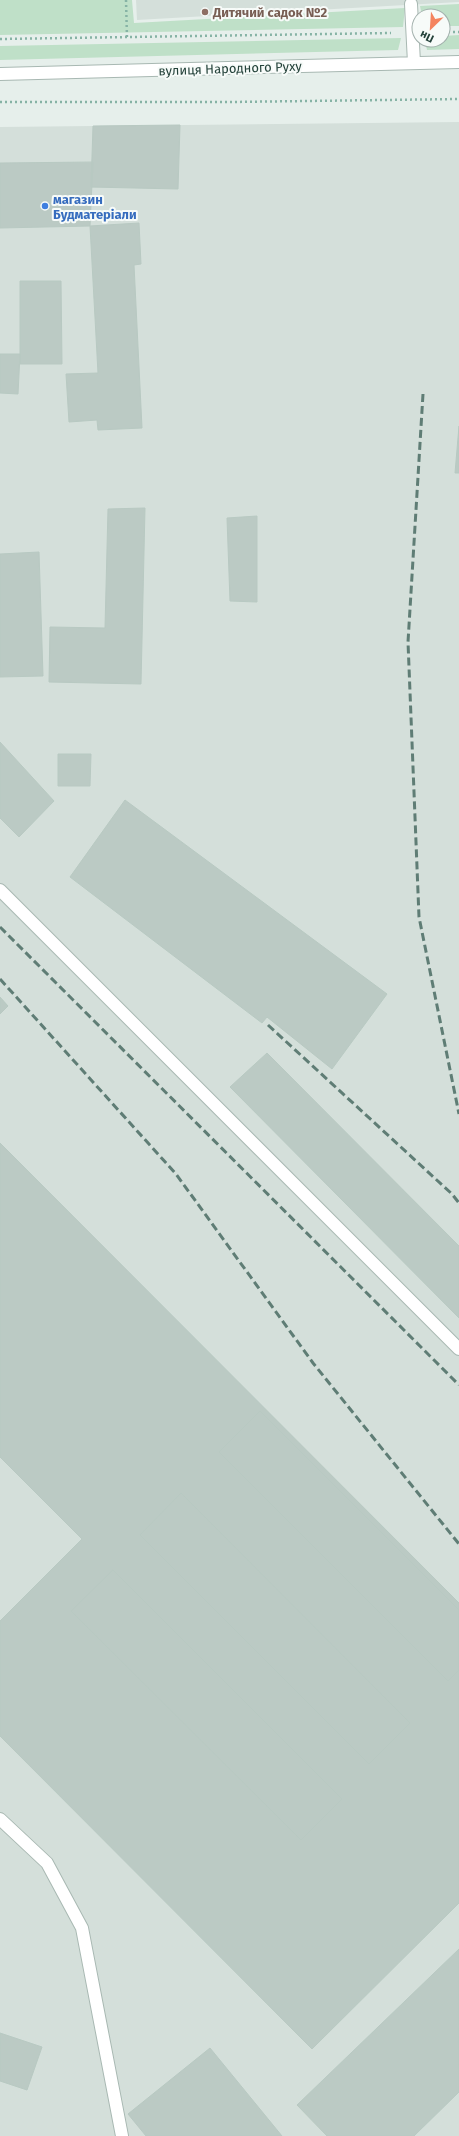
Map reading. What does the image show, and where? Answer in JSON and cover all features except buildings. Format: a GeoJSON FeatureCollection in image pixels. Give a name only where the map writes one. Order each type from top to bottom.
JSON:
{"type":"FeatureCollection","features":[{"type":"Feature","properties":{"kind":"street"},"geometry":{"type":"LineString","coordinates":[[411,4],[411,8]]}},
{"type":"Feature","properties":{"kind":"street"},"geometry":{"type":"LineString","coordinates":[[413,48],[414,63]]}},
{"type":"Feature","properties":{"kind":"street","name":"вулиця Народного Руху"},"geometry":{"type":"LineString","coordinates":[[0,74],[459,62]]}},
{"type":"Feature","properties":{"kind":"street"},"geometry":{"type":"LineString","coordinates":[[0,890],[459,1350]]}},
{"type":"Feature","properties":{"kind":"street"},"geometry":{"type":"LineString","coordinates":[[0,1819],[47,1863],[82,1928],[122,2136]]}},
{"type":"Feature","properties":{"kind":"path"},"geometry":{"type":"LineString","coordinates":[[126,0],[127,38]]}},
{"type":"Feature","properties":{"kind":"path"},"geometry":{"type":"LineString","coordinates":[[0,39],[411,33]]}},
{"type":"Feature","properties":{"kind":"path"},"geometry":{"type":"LineString","coordinates":[[0,102],[231,102],[459,99]]}},
{"type":"Feature","properties":{"kind":"shaded area","name":"Дитячий садок №2"},"geometry":{"type":"Polygon","coordinates":[[[136,0],[459,0],[459,2],[137,20],[136,0]]]}},
{"type":"Feature","properties":{"kind":"shaded area"},"geometry":{"type":"Polygon","coordinates":[[[459,122],[459,2136],[0,2136],[0,127],[459,122]]]}},
{"type":"Feature","properties":{"kind":"green space"},"geometry":{"type":"Polygon","coordinates":[[[0,0],[132,0],[134,23],[405,8],[403,27],[0,35],[0,0]]]}},
{"type":"Feature","properties":{"kind":"green space"},"geometry":{"type":"Polygon","coordinates":[[[459,4],[459,26],[451,26],[451,8],[420,8],[420,6],[459,4]]]}},
{"type":"Feature","properties":{"kind":"green space"},"geometry":{"type":"Polygon","coordinates":[[[459,35],[459,49],[427,50],[427,48],[451,48],[451,36],[459,35]]]}},
{"type":"Feature","properties":{"kind":"green space"},"geometry":{"type":"Polygon","coordinates":[[[401,38],[398,50],[0,60],[0,46],[401,38]]]}},
{"type":"Feature","properties":{"kind":"railway"},"geometry":{"type":"LineString","coordinates":[[423,394],[408,642],[419,917],[459,1114]]}},
{"type":"Feature","properties":{"kind":"railway"},"geometry":{"type":"LineString","coordinates":[[0,927],[459,1385]]}},
{"type":"Feature","properties":{"kind":"railway"},"geometry":{"type":"LineString","coordinates":[[0,979],[176,1174],[313,1363],[459,1544]]}},
{"type":"Feature","properties":{"kind":"railway"},"geometry":{"type":"LineString","coordinates":[[268,1025],[452,1194],[459,1203]]}},
{"type":"Feature","properties":{"kind":"place","name":"Дитячий садок №2"},"geometry":{"type":"Point","coordinates":[205,12]}},
{"type":"Feature","properties":{"kind":"place","name":"магазин Будматеріали"},"geometry":{"type":"Point","coordinates":[45,206]}}]}
